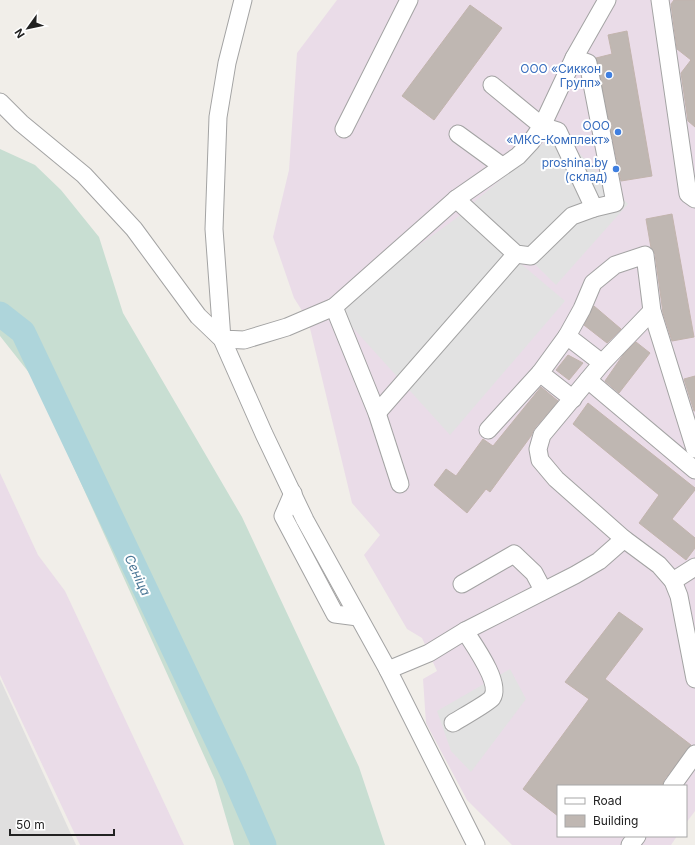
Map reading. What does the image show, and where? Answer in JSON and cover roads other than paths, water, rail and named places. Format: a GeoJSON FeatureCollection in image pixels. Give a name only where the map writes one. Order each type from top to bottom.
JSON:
{"type":"FeatureCollection","features":[{"type":"Feature","properties":{"kind":"lane"},"geometry":{"type":"LineString","coordinates":[[243,0],[227,63],[218,117],[214,229],[222,339],[264,434],[293,493],[358,618],[388,670],[476,845]]}},
{"type":"Feature","properties":{"kind":"lane"},"geometry":{"type":"LineString","coordinates":[[344,129],[409,0]]}},
{"type":"Feature","properties":{"kind":"lane"},"geometry":{"type":"LineString","coordinates":[[0,102],[21,123],[84,175],[99,191],[134,229],[198,316],[222,339],[244,340],[286,327],[334,307],[456,199],[522,151],[542,126],[574,58],[607,0]]}},
{"type":"Feature","properties":{"kind":"lane"},"geometry":{"type":"LineString","coordinates":[[660,0],[688,194],[695,199]]}},
{"type":"Feature","properties":{"kind":"lane"},"geometry":{"type":"LineString","coordinates":[[456,199],[516,254],[531,256],[572,216],[615,202],[588,63],[574,58]]}},
{"type":"Feature","properties":{"kind":"lane"},"geometry":{"type":"LineString","coordinates":[[492,85],[542,126],[558,131],[594,208]]}},
{"type":"Feature","properties":{"kind":"lane"},"geometry":{"type":"LineString","coordinates":[[458,134],[502,166]]}},
{"type":"Feature","properties":{"kind":"lane"},"geometry":{"type":"LineString","coordinates":[[377,413],[516,254]]}},
{"type":"Feature","properties":{"kind":"lane"},"geometry":{"type":"LineString","coordinates":[[488,430],[540,373],[567,336],[582,309],[593,283],[615,265],[645,255],[652,312],[695,449]]}},
{"type":"Feature","properties":{"kind":"lane"},"geometry":{"type":"LineString","coordinates":[[334,307],[377,413],[400,484]]}},
{"type":"Feature","properties":{"kind":"lane"},"geometry":{"type":"LineString","coordinates":[[652,312],[602,363],[542,435],[538,449],[540,460],[556,479],[624,539],[659,565],[673,581],[679,596],[695,679]]}},
{"type":"Feature","properties":{"kind":"lane"},"geometry":{"type":"LineString","coordinates":[[567,336],[602,363]]}},
{"type":"Feature","properties":{"kind":"lane"},"geometry":{"type":"LineString","coordinates":[[540,373],[573,399]]}},
{"type":"Feature","properties":{"kind":"lane"},"geometry":{"type":"LineString","coordinates":[[588,380],[695,470]]}},
{"type":"Feature","properties":{"kind":"lane"},"geometry":{"type":"LineString","coordinates":[[388,670],[429,653],[465,631],[599,560],[624,539]]}},
{"type":"Feature","properties":{"kind":"lane"},"geometry":{"type":"LineString","coordinates":[[462,584],[514,554],[534,573],[543,590]]}},
{"type":"Feature","properties":{"kind":"lane"},"geometry":{"type":"LineString","coordinates":[[673,581],[695,567]]}},
{"type":"Feature","properties":{"kind":"lane"},"geometry":{"type":"LineString","coordinates":[[453,723],[492,698],[495,690],[491,674],[465,631]]}},
{"type":"Feature","properties":{"kind":"lane"},"geometry":{"type":"LineString","coordinates":[[673,785],[695,754]]}},
{"type":"Feature","properties":{"kind":"lane"},"geometry":{"type":"LineString","coordinates":[[630,845],[636,837]]}},
{"type":"Feature","properties":{"kind":"waterway","name":"Сеніца"},"geometry":{"type":"LineString","coordinates":[[0,314],[23,332],[234,776],[264,845]]}},
{"type":"Feature","properties":{"kind":"place","name":"ООО «Сиккон Групп»"},"geometry":{"type":"Point","coordinates":[609,75]}},
{"type":"Feature","properties":{"kind":"place","name":"ООО «МКС-Комплект»"},"geometry":{"type":"Point","coordinates":[618,132]}},
{"type":"Feature","properties":{"kind":"place","name":"рroshina.by (склад)"},"geometry":{"type":"Point","coordinates":[616,169]}}]}
